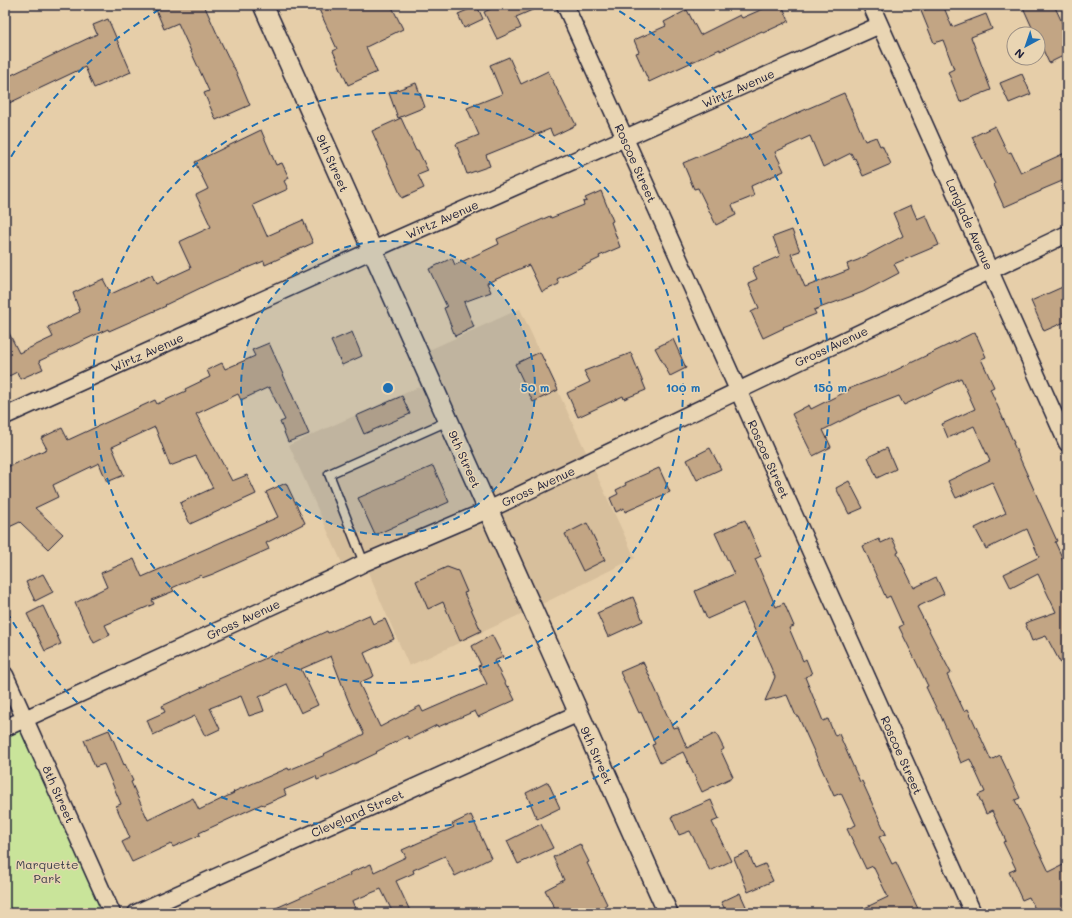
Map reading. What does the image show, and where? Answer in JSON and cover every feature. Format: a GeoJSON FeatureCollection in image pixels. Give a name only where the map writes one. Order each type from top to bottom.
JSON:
{"type":"FeatureCollection","features":[{"type":"Feature","properties":{"kind":"street","name":"9th Street"},"geometry":{"type":"LineString","coordinates":[[263,5],[668,913]]}},
{"type":"Feature","properties":{"kind":"street","name":"Roscoe Street"},"geometry":{"type":"LineString","coordinates":[[565,5],[973,913]]}},
{"type":"Feature","properties":{"kind":"street","name":"Langlade Avenue"},"geometry":{"type":"LineString","coordinates":[[871,5],[1067,443]]}},
{"type":"Feature","properties":{"kind":"street","name":"Wirtz Avenue"},"geometry":{"type":"LineString","coordinates":[[5,416],[372,250],[880,25]]}},
{"type":"Feature","properties":{"kind":"street","name":"Gross Avenue"},"geometry":{"type":"LineString","coordinates":[[5,728],[364,563],[488,510],[1067,234]]}},
{"type":"Feature","properties":{"kind":"street","name":"8th Street"},"geometry":{"type":"LineString","coordinates":[[5,675],[112,913]]}},
{"type":"Feature","properties":{"kind":"street","name":"Cleveland Street"},"geometry":{"type":"LineString","coordinates":[[136,913],[579,713]]}},
{"type":"Feature","properties":{"kind":"lane"},"geometry":{"type":"LineString","coordinates":[[364,563],[329,474],[448,421]]}},
{"type":"Feature","properties":{"kind":"shaded area"},"geometry":{"type":"Polygon","coordinates":[[[520,309],[635,558],[532,609],[409,666],[364,563],[346,572],[289,445],[430,382],[418,355],[520,309]]]}},
{"type":"Feature","properties":{"kind":"green space","name":"Marquette Park"},"geometry":{"type":"Polygon","coordinates":[[[25,719],[112,913],[5,913],[5,728],[25,719]]]}},
{"type":"Feature","properties":{"kind":"building"},"geometry":{"type":"Polygon","coordinates":[[[154,5],[204,5],[234,67],[250,105],[216,120],[204,93],[209,91],[178,23],[164,29],[154,5]]]}},
{"type":"Feature","properties":{"kind":"building"},"geometry":{"type":"Polygon","coordinates":[[[317,5],[391,5],[403,29],[366,47],[377,72],[348,85],[333,51],[337,49],[317,5]]]}},
{"type":"Feature","properties":{"kind":"building"},"geometry":{"type":"Polygon","coordinates":[[[499,5],[544,5],[516,17],[521,28],[497,39],[484,12],[499,5]]]}},
{"type":"Feature","properties":{"kind":"building"},"geometry":{"type":"Polygon","coordinates":[[[772,5],[782,5],[789,21],[763,33],[762,31],[720,51],[720,49],[649,82],[636,53],[639,52],[634,40],[666,26],[664,22],[687,10],[700,35],[740,15],[742,18],[772,5]]]}},
{"type":"Feature","properties":{"kind":"building"},"geometry":{"type":"Polygon","coordinates":[[[936,5],[943,5],[952,27],[986,14],[992,29],[971,37],[991,90],[960,102],[948,72],[954,69],[943,40],[934,43],[921,11],[936,5]]]}},
{"type":"Feature","properties":{"kind":"building"},"geometry":{"type":"Polygon","coordinates":[[[1022,5],[1054,5],[1067,33],[1067,54],[1049,63],[1046,56],[1046,26],[1031,26],[1022,5]]]}},
{"type":"Feature","properties":{"kind":"building"},"geometry":{"type":"Polygon","coordinates":[[[477,6],[483,19],[464,28],[458,14],[477,6]]]}},
{"type":"Feature","properties":{"kind":"building"},"geometry":{"type":"Polygon","coordinates":[[[108,19],[131,72],[94,88],[85,67],[5,105],[5,78],[97,34],[93,25],[108,19]]]}},
{"type":"Feature","properties":{"kind":"building"},"geometry":{"type":"Polygon","coordinates":[[[509,57],[521,84],[548,71],[576,125],[553,136],[550,129],[486,155],[490,166],[467,174],[456,144],[479,135],[467,108],[502,94],[490,65],[509,57]]]}},
{"type":"Feature","properties":{"kind":"building"},"geometry":{"type":"Polygon","coordinates":[[[1022,74],[1031,94],[1009,103],[1000,83],[1022,74]]]}},
{"type":"Feature","properties":{"kind":"building"},"geometry":{"type":"Polygon","coordinates":[[[416,83],[425,107],[398,118],[389,93],[416,83]]]}},
{"type":"Feature","properties":{"kind":"building"},"geometry":{"type":"Polygon","coordinates":[[[844,93],[865,141],[876,137],[880,146],[882,145],[891,164],[863,176],[855,158],[854,159],[851,153],[823,167],[810,136],[775,152],[784,171],[751,186],[754,196],[732,205],[736,215],[716,225],[698,188],[694,189],[683,163],[740,140],[844,93]]]}},
{"type":"Feature","properties":{"kind":"building"},"geometry":{"type":"Polygon","coordinates":[[[401,118],[416,151],[418,150],[428,171],[418,175],[424,188],[402,198],[372,131],[401,118]]]}},
{"type":"Feature","properties":{"kind":"building"},"geometry":{"type":"Polygon","coordinates":[[[995,126],[1008,153],[1011,152],[1021,173],[1067,152],[1067,179],[1004,207],[994,185],[995,184],[972,137],[995,126]]]}},
{"type":"Feature","properties":{"kind":"building"},"geometry":{"type":"Polygon","coordinates":[[[261,130],[276,165],[282,163],[289,178],[284,181],[288,189],[253,205],[267,236],[303,220],[313,243],[265,265],[264,261],[215,281],[165,305],[166,306],[109,331],[108,329],[39,361],[43,369],[20,379],[17,372],[5,378],[5,325],[19,353],[53,337],[48,327],[80,312],[73,293],[103,279],[111,294],[152,275],[156,284],[191,268],[179,242],[211,227],[196,195],[208,189],[195,162],[261,130]]]}},
{"type":"Feature","properties":{"kind":"building"},"geometry":{"type":"Polygon","coordinates":[[[601,191],[613,221],[611,222],[620,247],[599,256],[600,258],[557,279],[559,284],[542,292],[529,265],[487,283],[491,292],[464,302],[474,327],[455,336],[444,308],[447,307],[429,269],[452,258],[455,265],[499,244],[497,239],[550,216],[551,218],[584,205],[583,202],[587,201],[585,198],[601,191]]]}},
{"type":"Feature","properties":{"kind":"building"},"geometry":{"type":"Polygon","coordinates":[[[911,205],[917,219],[926,215],[939,245],[894,264],[899,273],[863,292],[814,310],[816,314],[783,327],[784,328],[763,338],[751,312],[759,308],[748,283],[757,279],[752,268],[780,256],[773,237],[792,230],[800,251],[791,254],[805,287],[849,270],[847,264],[858,260],[903,236],[893,213],[911,205]]]}},
{"type":"Feature","properties":{"kind":"building"},"geometry":{"type":"Polygon","coordinates":[[[1067,285],[1067,321],[1044,331],[1031,301],[1067,285]]]}},
{"type":"Feature","properties":{"kind":"building"},"geometry":{"type":"Polygon","coordinates":[[[352,332],[362,356],[342,365],[331,341],[352,332]]]}},
{"type":"Feature","properties":{"kind":"building"},"geometry":{"type":"Polygon","coordinates":[[[975,332],[986,357],[981,359],[994,387],[990,389],[1057,541],[1055,542],[1067,568],[1067,675],[1046,636],[1032,641],[1025,623],[1056,612],[1038,574],[1011,588],[1004,574],[1039,557],[1027,529],[986,549],[975,528],[1006,513],[992,482],[956,498],[948,481],[990,461],[974,426],[948,438],[942,424],[975,409],[961,378],[904,405],[899,396],[863,410],[823,430],[831,447],[813,456],[792,414],[809,405],[811,409],[849,390],[848,389],[888,374],[975,332]]]}},
{"type":"Feature","properties":{"kind":"building"},"geometry":{"type":"Polygon","coordinates":[[[673,339],[686,368],[670,376],[655,348],[673,339]]]}},
{"type":"Feature","properties":{"kind":"building"},"geometry":{"type":"Polygon","coordinates":[[[269,343],[309,434],[288,442],[280,422],[285,420],[269,387],[241,400],[238,394],[196,414],[232,481],[247,475],[256,494],[190,524],[180,503],[213,488],[196,456],[170,466],[155,427],[112,447],[124,475],[107,482],[99,463],[53,485],[58,497],[35,508],[63,534],[48,549],[20,522],[5,529],[5,468],[47,449],[41,438],[62,428],[68,440],[155,400],[157,404],[186,391],[185,389],[210,377],[207,370],[222,363],[225,369],[255,356],[252,350],[269,343]]]}},
{"type":"Feature","properties":{"kind":"building"},"geometry":{"type":"Polygon","coordinates":[[[540,352],[558,390],[533,402],[515,364],[540,352]]]}},
{"type":"Feature","properties":{"kind":"building"},"geometry":{"type":"Polygon","coordinates":[[[631,353],[646,390],[624,399],[623,396],[578,417],[567,393],[590,382],[584,371],[631,353]]]}},
{"type":"Feature","properties":{"kind":"building"},"geometry":{"type":"Polygon","coordinates":[[[402,396],[410,414],[364,434],[356,416],[402,396]]]}},
{"type":"Feature","properties":{"kind":"building"},"geometry":{"type":"Polygon","coordinates":[[[710,448],[721,469],[697,480],[687,460],[710,448]]]}},
{"type":"Feature","properties":{"kind":"building"},"geometry":{"type":"Polygon","coordinates":[[[887,448],[896,469],[877,478],[868,457],[887,448]]]}},
{"type":"Feature","properties":{"kind":"building"},"geometry":{"type":"Polygon","coordinates":[[[433,466],[449,502],[375,535],[358,498],[433,466]]]}},
{"type":"Feature","properties":{"kind":"building"},"geometry":{"type":"Polygon","coordinates":[[[659,468],[670,492],[625,512],[624,508],[616,512],[610,498],[618,494],[616,490],[626,485],[625,483],[659,468]]]}},
{"type":"Feature","properties":{"kind":"building"},"geometry":{"type":"Polygon","coordinates":[[[849,481],[863,508],[849,514],[836,488],[849,481]]]}},
{"type":"Feature","properties":{"kind":"building"},"geometry":{"type":"Polygon","coordinates":[[[286,483],[305,523],[266,543],[269,549],[213,574],[202,578],[201,575],[172,588],[174,591],[152,600],[154,604],[105,625],[110,635],[94,643],[75,603],[107,587],[101,573],[134,559],[142,577],[278,517],[266,492],[286,483]]]}},
{"type":"Feature","properties":{"kind":"building"},"geometry":{"type":"Polygon","coordinates":[[[745,520],[761,556],[755,559],[776,607],[784,603],[794,626],[789,628],[803,661],[806,659],[812,674],[805,677],[823,721],[828,719],[835,736],[839,734],[860,782],[862,781],[886,834],[879,837],[892,864],[896,862],[920,913],[854,913],[888,897],[873,866],[866,869],[847,829],[856,825],[841,793],[834,796],[787,695],[765,701],[775,677],[743,603],[707,619],[695,591],[734,574],[715,533],[745,520]]]}},
{"type":"Feature","properties":{"kind":"building"},"geometry":{"type":"Polygon","coordinates":[[[587,523],[605,560],[583,571],[565,534],[587,523]]]}},
{"type":"Feature","properties":{"kind":"building"},"geometry":{"type":"Polygon","coordinates":[[[892,538],[899,552],[897,553],[914,588],[936,577],[944,594],[917,607],[951,673],[947,675],[964,711],[968,709],[991,760],[1000,755],[1020,798],[1015,800],[1049,872],[1067,863],[1067,913],[1037,913],[1029,897],[1022,900],[1009,872],[1016,869],[1003,842],[1006,841],[992,811],[986,814],[978,795],[985,792],[970,759],[961,763],[940,714],[926,687],[928,686],[899,627],[903,625],[890,596],[886,598],[863,546],[879,539],[881,543],[892,538]]]}},
{"type":"Feature","properties":{"kind":"building"},"geometry":{"type":"Polygon","coordinates":[[[447,567],[458,571],[467,592],[464,593],[481,631],[460,641],[443,602],[428,609],[416,581],[447,567]]]}},
{"type":"Feature","properties":{"kind":"building"},"geometry":{"type":"Polygon","coordinates":[[[43,574],[53,592],[35,601],[26,582],[43,574]]]}},
{"type":"Feature","properties":{"kind":"building"},"geometry":{"type":"Polygon","coordinates":[[[633,597],[643,621],[608,637],[597,613],[633,597]]]}},
{"type":"Feature","properties":{"kind":"building"},"geometry":{"type":"Polygon","coordinates":[[[43,606],[61,644],[45,651],[27,614],[43,606]]]}},
{"type":"Feature","properties":{"kind":"building"},"geometry":{"type":"Polygon","coordinates":[[[369,615],[373,624],[385,619],[394,639],[364,653],[374,676],[359,683],[380,727],[420,706],[423,712],[487,684],[478,666],[481,665],[472,646],[492,635],[503,657],[494,661],[515,700],[478,717],[475,711],[438,727],[437,725],[409,739],[407,736],[376,752],[377,753],[335,773],[317,780],[316,776],[284,790],[286,795],[263,805],[262,804],[199,833],[200,835],[173,847],[171,844],[132,862],[122,842],[130,838],[116,806],[121,804],[104,764],[95,767],[84,740],[109,730],[124,765],[125,764],[133,781],[131,782],[148,820],[193,798],[199,810],[234,793],[233,792],[288,768],[289,770],[325,755],[324,754],[364,734],[348,700],[331,656],[301,669],[318,705],[301,713],[287,684],[259,697],[264,711],[249,716],[241,696],[210,708],[220,729],[205,736],[195,716],[153,735],[147,720],[165,712],[162,706],[207,684],[327,631],[328,633],[369,615]]]}},
{"type":"Feature","properties":{"kind":"building"},"geometry":{"type":"Polygon","coordinates":[[[643,662],[673,728],[678,727],[687,748],[716,733],[724,749],[721,751],[733,777],[702,792],[683,752],[660,763],[652,745],[655,744],[641,712],[639,713],[620,672],[643,662]]]}},
{"type":"Feature","properties":{"kind":"building"},"geometry":{"type":"Polygon","coordinates":[[[548,782],[560,808],[537,819],[526,793],[548,782]]]}},
{"type":"Feature","properties":{"kind":"building"},"geometry":{"type":"Polygon","coordinates":[[[711,800],[719,819],[712,822],[731,861],[710,871],[690,831],[679,835],[671,817],[711,800]]]}},
{"type":"Feature","properties":{"kind":"building"},"geometry":{"type":"Polygon","coordinates":[[[471,815],[491,858],[455,876],[445,856],[413,870],[414,873],[396,881],[411,913],[393,913],[381,889],[352,901],[357,913],[265,913],[371,864],[374,872],[406,857],[402,850],[454,827],[452,824],[471,815]]]}},
{"type":"Feature","properties":{"kind":"building"},"geometry":{"type":"Polygon","coordinates":[[[541,824],[553,848],[518,864],[507,841],[541,824]]]}},
{"type":"Feature","properties":{"kind":"building"},"geometry":{"type":"Polygon","coordinates":[[[580,844],[589,862],[587,863],[607,904],[603,907],[606,913],[557,913],[545,890],[564,880],[553,857],[580,844]]]}},
{"type":"Feature","properties":{"kind":"building"},"geometry":{"type":"Polygon","coordinates":[[[748,852],[755,868],[765,864],[773,881],[748,892],[734,858],[748,852]]]}},
{"type":"Feature","properties":{"kind":"building"},"geometry":{"type":"Polygon","coordinates":[[[740,893],[749,913],[727,913],[721,902],[740,893]]]}}]}
